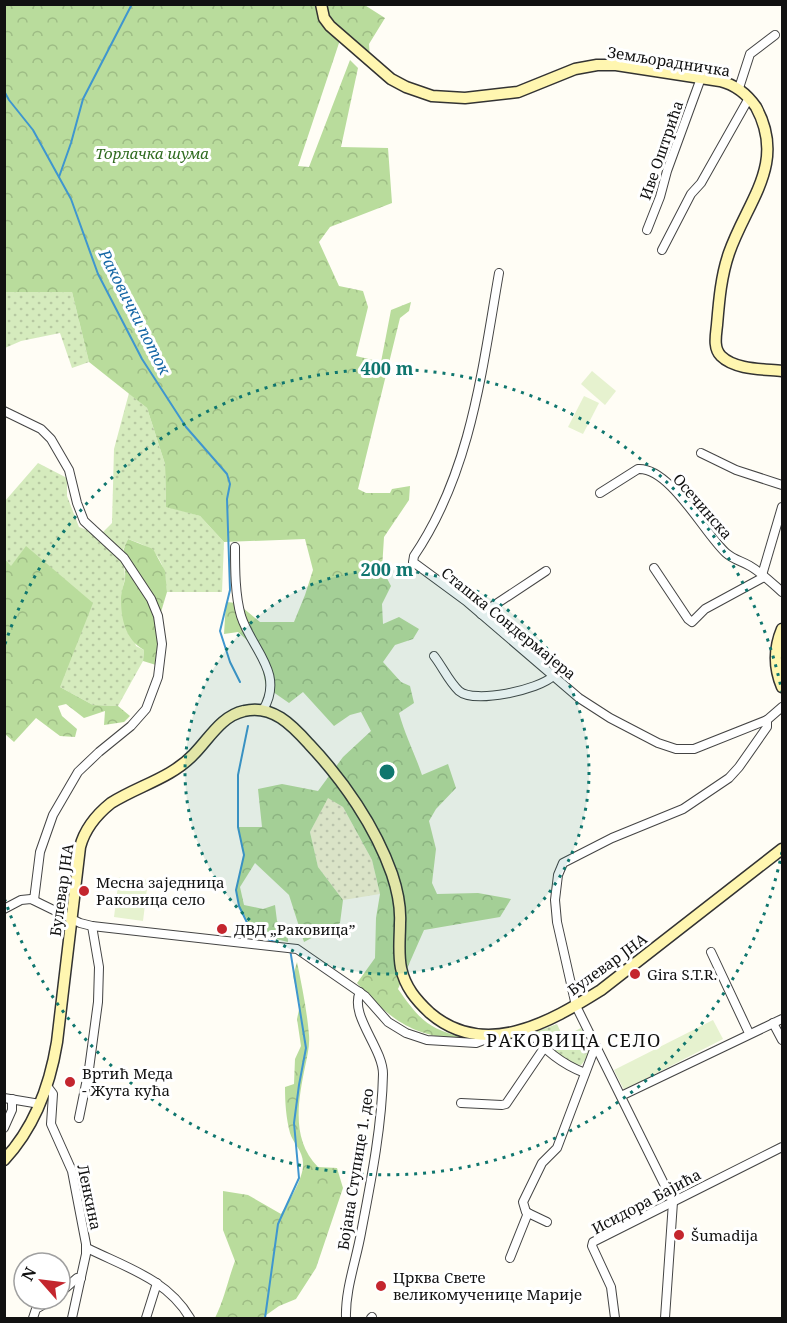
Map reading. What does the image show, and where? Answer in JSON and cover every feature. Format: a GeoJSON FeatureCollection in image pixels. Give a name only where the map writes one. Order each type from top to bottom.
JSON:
{"type":"FeatureCollection","features":[{"type":"Feature","properties":{"kind":"main road","name":"Земљорадничка"},"geometry":{"type":"LineString","coordinates":[[321,4],[324,18],[330,26],[383,72],[406,87],[428,95],[465,98],[518,92],[575,69],[597,65],[616,65],[701,78],[725,82],[738,88],[749,98],[766,129],[769,146],[768,165],[762,184],[738,231],[727,262],[719,303],[716,345],[720,355],[730,362],[783,371]]}},
{"type":"Feature","properties":{"kind":"main road"},"geometry":{"type":"LineString","coordinates":[[783,628],[776,655],[777,672],[783,687]]}},
{"type":"Feature","properties":{"kind":"main road","name":"Булевар ЈНА"},"geometry":{"type":"LineString","coordinates":[[4,1160],[25,1133],[47,1086],[57,1042],[80,847],[87,828],[111,802],[179,768],[194,755],[217,728],[242,711],[262,710],[280,717],[321,757],[353,797],[377,841],[395,885],[400,910],[401,968],[410,991],[428,1011],[451,1027],[467,1032],[489,1035],[528,1029],[576,1006],[601,990],[783,849]]}},
{"type":"Feature","properties":{"kind":"street"},"geometry":{"type":"LineString","coordinates":[[738,88],[750,54],[775,35]]}},
{"type":"Feature","properties":{"kind":"street","name":"Иве Оштрића"},"geometry":{"type":"LineString","coordinates":[[647,230],[701,78]]}},
{"type":"Feature","properties":{"kind":"street"},"geometry":{"type":"LineString","coordinates":[[662,250],[749,98]]}},
{"type":"Feature","properties":{"kind":"street","name":"Сташка Сондермајера"},"geometry":{"type":"LineString","coordinates":[[499,273],[477,395],[462,454],[442,506],[413,559],[415,565],[459,596],[579,698],[610,718],[658,743],[676,749],[694,749],[767,720]]}},
{"type":"Feature","properties":{"kind":"street"},"geometry":{"type":"LineString","coordinates":[[4,411],[41,429],[51,439],[69,470],[84,521],[124,558],[151,599],[158,616],[162,644],[158,677],[146,709],[131,726],[82,768],[52,815],[38,862],[34,900]]}},
{"type":"Feature","properties":{"kind":"street"},"geometry":{"type":"LineString","coordinates":[[701,453],[736,470],[783,485]]}},
{"type":"Feature","properties":{"kind":"street","name":"Осечинска"},"geometry":{"type":"LineString","coordinates":[[600,494],[638,469],[653,473],[673,487],[725,552],[763,576],[783,592]]}},
{"type":"Feature","properties":{"kind":"street"},"geometry":{"type":"LineString","coordinates":[[654,568],[692,622],[705,609],[763,576],[783,507]]}},
{"type":"Feature","properties":{"kind":"street"},"geometry":{"type":"LineString","coordinates":[[235,547],[235,569],[241,616],[269,672],[272,686],[270,698],[262,710]]}},
{"type":"Feature","properties":{"kind":"street"},"geometry":{"type":"LineString","coordinates":[[481,615],[546,570]]}},
{"type":"Feature","properties":{"kind":"street"},"geometry":{"type":"LineString","coordinates":[[434,656],[458,691],[480,696],[519,691],[537,686],[553,676]]}},
{"type":"Feature","properties":{"kind":"street"},"geometry":{"type":"LineString","coordinates":[[665,1318],[673,1202],[576,1006],[557,922],[555,900],[558,875],[566,861],[612,838],[683,809],[729,778],[740,767],[767,727],[767,720],[783,707]]}},
{"type":"Feature","properties":{"kind":"street"},"geometry":{"type":"LineString","coordinates":[[4,909],[21,900],[34,900],[71,919],[92,926],[295,949],[304,952],[360,992],[388,1022],[417,1037],[438,1041],[476,1043],[484,1041],[489,1035]]}},
{"type":"Feature","properties":{"kind":"street"},"geometry":{"type":"LineString","coordinates":[[78,1118],[89,1069],[98,1002],[99,959],[92,926]]}},
{"type":"Feature","properties":{"kind":"street"},"geometry":{"type":"LineString","coordinates":[[711,952],[749,1033]]}},
{"type":"Feature","properties":{"kind":"street","name":"Бојана Ступице 1. део"},"geometry":{"type":"LineString","coordinates":[[346,1318],[349,1287],[374,1158],[383,1075],[379,1055],[357,1005],[360,992]]}},
{"type":"Feature","properties":{"kind":"street"},"geometry":{"type":"LineString","coordinates":[[621,1096],[749,1033],[783,1019]]}},
{"type":"Feature","properties":{"kind":"street"},"geometry":{"type":"LineString","coordinates":[[773,1023],[783,1040]]}},
{"type":"Feature","properties":{"kind":"street"},"geometry":{"type":"LineString","coordinates":[[528,1029],[544,1048],[559,1060],[585,1073]]}},
{"type":"Feature","properties":{"kind":"street"},"geometry":{"type":"LineString","coordinates":[[547,1222],[524,1210],[523,1202],[545,1157],[556,1148],[594,1049],[597,1047]]}},
{"type":"Feature","properties":{"kind":"street"},"geometry":{"type":"LineString","coordinates":[[461,1102],[502,1106],[506,1104],[544,1048]]}},
{"type":"Feature","properties":{"kind":"street","name":"Ленкина"},"geometry":{"type":"LineString","coordinates":[[47,1086],[53,1094],[51,1124],[72,1171],[87,1248],[72,1318]]}},
{"type":"Feature","properties":{"kind":"street"},"geometry":{"type":"LineString","coordinates":[[4,1128],[12,1110],[8,1099],[40,1104]]}},
{"type":"Feature","properties":{"kind":"street","name":"Исидора Бајића"},"geometry":{"type":"LineString","coordinates":[[615,1318],[611,1287],[592,1243],[783,1147]]}},
{"type":"Feature","properties":{"kind":"street"},"geometry":{"type":"LineString","coordinates":[[510,1258],[528,1213]]}},
{"type":"Feature","properties":{"kind":"street"},"geometry":{"type":"LineString","coordinates":[[87,1248],[139,1271],[174,1297],[190,1318]]}},
{"type":"Feature","properties":{"kind":"street"},"geometry":{"type":"LineString","coordinates":[[72,1282],[76,1278],[81,1278]]}},
{"type":"Feature","properties":{"kind":"street"},"geometry":{"type":"LineString","coordinates":[[146,1318],[156,1283]]}},
{"type":"Feature","properties":{"kind":"shaded area"},"geometry":{"type":"Polygon","coordinates":[[[328,797],[343,807],[372,860],[380,894],[343,900],[318,867],[310,832],[328,797]]]}},
{"type":"Feature","properties":{"kind":"green space","name":"Торлачка шума"},"geometry":{"type":"Polygon","coordinates":[[[363,4],[385,18],[369,44],[370,61],[342,34],[298,166],[309,167],[350,60],[358,68],[341,147],[388,148],[392,203],[330,227],[319,242],[339,286],[363,291],[368,307],[356,356],[381,362],[391,310],[411,302],[409,311],[400,318],[358,489],[366,493],[390,493],[392,489],[410,486],[409,500],[384,537],[382,569],[391,586],[382,604],[383,624],[399,617],[419,629],[413,639],[395,645],[383,662],[401,682],[410,686],[414,703],[399,713],[422,775],[448,764],[456,788],[436,809],[429,821],[436,849],[432,883],[437,894],[478,893],[511,899],[500,917],[424,930],[398,989],[424,1020],[439,1030],[461,1037],[460,1039],[428,1034],[403,1023],[380,1007],[357,983],[375,958],[376,918],[380,894],[372,860],[343,807],[328,798],[310,832],[318,867],[343,900],[340,923],[304,942],[289,895],[255,863],[240,887],[244,905],[263,909],[275,905],[277,921],[287,933],[288,942],[252,933],[239,906],[236,890],[244,855],[238,827],[262,827],[258,789],[282,784],[318,791],[343,757],[371,731],[361,712],[350,715],[334,726],[303,692],[289,703],[266,687],[259,651],[238,632],[224,634],[226,602],[237,603],[260,622],[294,622],[313,570],[305,539],[224,542],[200,516],[166,507],[165,464],[147,408],[89,362],[72,292],[5,292],[5,5],[363,4]]]}},
{"type":"Feature","properties":{"kind":"green space"},"geometry":{"type":"Polygon","coordinates":[[[5,292],[72,292],[89,362],[72,368],[60,333],[21,341],[5,348],[5,292]]]}},
{"type":"Feature","properties":{"kind":"green space"},"geometry":{"type":"Polygon","coordinates":[[[592,371],[616,391],[605,405],[581,384],[592,371]]]}},
{"type":"Feature","properties":{"kind":"green space"},"geometry":{"type":"Polygon","coordinates":[[[129,393],[147,408],[165,464],[166,506],[200,516],[224,542],[222,592],[167,592],[162,564],[158,557],[147,547],[128,539],[123,550],[125,578],[121,596],[136,646],[144,650],[143,661],[118,706],[93,705],[60,687],[26,547],[11,567],[5,559],[5,501],[38,463],[67,478],[67,496],[79,527],[100,535],[112,523],[114,449],[129,393]]]}},
{"type":"Feature","properties":{"kind":"green space"},"geometry":{"type":"Polygon","coordinates":[[[584,396],[599,403],[583,434],[568,427],[584,396]]]}},
{"type":"Feature","properties":{"kind":"green space"},"geometry":{"type":"Polygon","coordinates":[[[128,539],[153,549],[165,571],[167,592],[158,622],[160,638],[156,665],[143,661],[144,650],[132,640],[123,621],[121,593],[125,568],[123,555],[128,539]]]}},
{"type":"Feature","properties":{"kind":"green space"},"geometry":{"type":"Polygon","coordinates":[[[26,546],[93,603],[60,687],[93,705],[118,706],[130,716],[124,722],[104,725],[105,711],[84,718],[66,704],[58,706],[62,716],[77,729],[75,737],[60,736],[36,718],[14,742],[5,734],[5,559],[11,566],[26,546]]]}},
{"type":"Feature","properties":{"kind":"green space"},"geometry":{"type":"Polygon","coordinates":[[[119,877],[148,880],[143,921],[114,917],[119,877]]]}},
{"type":"Feature","properties":{"kind":"green space"},"geometry":{"type":"Polygon","coordinates":[[[297,962],[306,1008],[309,1039],[299,1106],[300,1132],[309,1156],[318,1167],[337,1168],[343,1188],[316,1268],[296,1299],[279,1306],[262,1318],[215,1318],[235,1261],[223,1230],[223,1191],[248,1195],[281,1214],[303,1169],[301,1155],[291,1137],[285,1093],[285,1087],[294,1084],[295,1059],[301,1046],[297,1019],[300,1005],[293,976],[297,962]]]}},
{"type":"Feature","properties":{"kind":"green space"},"geometry":{"type":"Polygon","coordinates":[[[713,1020],[723,1039],[624,1090],[614,1070],[713,1020]]]}},
{"type":"Feature","properties":{"kind":"green space"},"geometry":{"type":"Polygon","coordinates":[[[557,1024],[563,1037],[581,1028],[588,1052],[581,1065],[561,1058],[549,1049],[535,1032],[557,1024]]]}},
{"type":"Feature","properties":{"kind":"waterway"},"geometry":{"type":"LineString","coordinates":[[59,177],[83,99],[132,4]]}},
{"type":"Feature","properties":{"kind":"waterway","name":"Раковички поток"},"geometry":{"type":"LineString","coordinates":[[4,91],[33,130],[71,199],[98,274],[142,359],[186,427],[227,474],[230,484],[227,499],[230,590],[220,631],[230,662],[240,682]]}},
{"type":"Feature","properties":{"kind":"waterway","name":"Раковички поток"},"geometry":{"type":"LineString","coordinates":[[248,726],[238,775],[238,827],[244,855],[236,890],[239,906],[252,933],[280,944]]}},
{"type":"Feature","properties":{"kind":"waterway","name":"Раковички поток"},"geometry":{"type":"LineString","coordinates":[[265,1318],[278,1224],[299,1178],[294,1123],[306,1048],[290,949]]}},
{"type":"Feature","properties":{"kind":"place","name":"Месна заједница Раковица село"},"geometry":{"type":"Point","coordinates":[84,891]}},
{"type":"Feature","properties":{"kind":"place","name":"ДВД „Раковица”"},"geometry":{"type":"Point","coordinates":[222,929]}},
{"type":"Feature","properties":{"kind":"place","name":"Gira S.T.R."},"geometry":{"type":"Point","coordinates":[635,974]}},
{"type":"Feature","properties":{"kind":"place","name":"Вртић Меда - Жута кућа"},"geometry":{"type":"Point","coordinates":[70,1082]}},
{"type":"Feature","properties":{"kind":"place","name":"Šumadija"},"geometry":{"type":"Point","coordinates":[679,1235]}},
{"type":"Feature","properties":{"kind":"place","name":"Црква Свете великомученице Марије"},"geometry":{"type":"Point","coordinates":[381,1286]}},
{"type":"Feature","properties":{"kind":"district","name":"РАКОВИЦА СЕЛО"},"geometry":{"type":"Point","coordinates":[574,1040]}}]}
